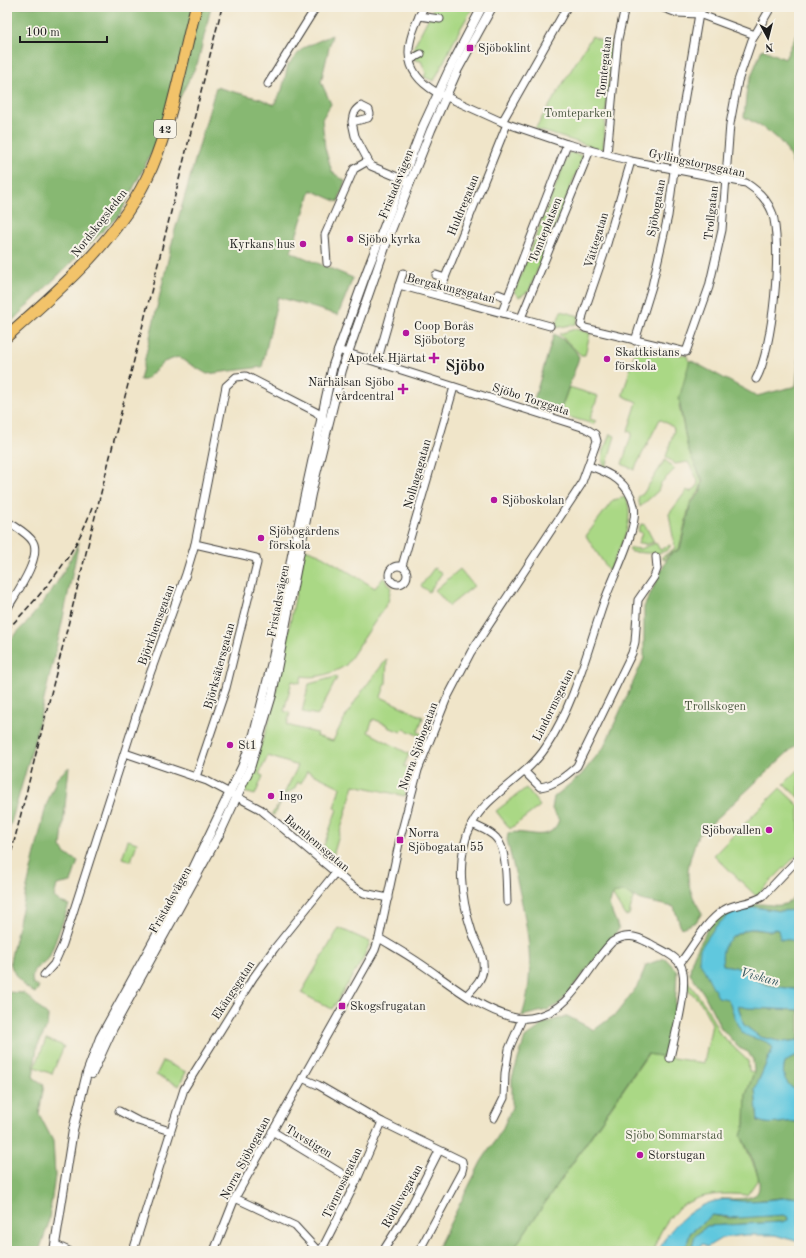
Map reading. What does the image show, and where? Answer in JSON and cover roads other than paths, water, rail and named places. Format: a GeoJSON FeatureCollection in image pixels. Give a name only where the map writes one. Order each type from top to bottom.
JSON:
{"type":"FeatureCollection","features":[{"type":"Feature","properties":{"kind":"main road","name":"Nordskogsleden"},"geometry":{"type":"LineString","coordinates":[[7,336],[62,287],[92,255],[122,218],[143,185],[155,158],[166,123],[196,7]]}},
{"type":"Feature","properties":{"kind":"street"},"geometry":{"type":"LineString","coordinates":[[268,84],[316,7]]}},
{"type":"Feature","properties":{"kind":"street"},"geometry":{"type":"LineString","coordinates":[[421,54],[410,60],[409,46],[419,16],[424,7]]}},
{"type":"Feature","properties":{"kind":"street","name":"Fristadsvägen"},"geometry":{"type":"LineString","coordinates":[[55,1248],[72,1137],[83,1094],[113,1028],[209,856],[234,795],[257,749],[272,695],[311,494],[328,424],[348,353],[390,233],[411,182],[462,43],[482,7]]}},
{"type":"Feature","properties":{"kind":"street","name":"Fristadsvägen"},"geometry":{"type":"LineString","coordinates":[[234,795],[264,695],[333,365],[402,179],[442,95],[492,7]]}},
{"type":"Feature","properties":{"kind":"street","name":"Huldregatan"},"geometry":{"type":"LineString","coordinates":[[438,295],[449,275],[504,123],[567,7]]}},
{"type":"Feature","properties":{"kind":"street","name":"Tomtegatan"},"geometry":{"type":"LineString","coordinates":[[607,154],[618,39],[625,7]]}},
{"type":"Feature","properties":{"kind":"street"},"geometry":{"type":"LineString","coordinates":[[661,7],[677,13],[701,10],[755,35]]}},
{"type":"Feature","properties":{"kind":"street","name":"Trollgatan"},"geometry":{"type":"LineString","coordinates":[[636,341],[686,352],[709,288],[722,230],[730,124],[738,81],[755,35],[771,7]]}},
{"type":"Feature","properties":{"kind":"street","name":"Sjöbogatan"},"geometry":{"type":"LineString","coordinates":[[636,341],[652,286],[666,224],[701,10]]}},
{"type":"Feature","properties":{"kind":"street"},"geometry":{"type":"LineString","coordinates":[[419,16],[440,19]]}},
{"type":"Feature","properties":{"kind":"street","name":"Gyllingstorpsgatan"},"geometry":{"type":"LineString","coordinates":[[410,60],[415,72],[422,80],[442,95],[504,123],[567,144],[631,161],[746,183],[756,190],[766,200],[772,211],[775,223],[777,260],[770,335],[762,368],[756,379]]}},
{"type":"Feature","properties":{"kind":"street"},"geometry":{"type":"LineString","coordinates":[[352,122],[355,136],[371,166],[411,182]]}},
{"type":"Feature","properties":{"kind":"street","name":"Tomteplatsen"},"geometry":{"type":"LineString","coordinates":[[502,312],[567,144]]}},
{"type":"Feature","properties":{"kind":"street","name":"Tomteplatsen"},"geometry":{"type":"LineString","coordinates":[[521,318],[590,150]]}},
{"type":"Feature","properties":{"kind":"street"},"geometry":{"type":"LineString","coordinates":[[327,263],[325,235],[354,169],[368,161]]}},
{"type":"Feature","properties":{"kind":"street","name":"Vättegatan"},"geometry":{"type":"LineString","coordinates":[[631,161],[604,254],[582,315],[581,325],[585,328],[636,341]]}},
{"type":"Feature","properties":{"kind":"street"},"geometry":{"type":"LineString","coordinates":[[399,285],[403,273]]}},
{"type":"Feature","properties":{"kind":"street"},"geometry":{"type":"LineString","coordinates":[[436,275],[449,275]]}},
{"type":"Feature","properties":{"kind":"street","name":"Bergakungsgatan"},"geometry":{"type":"LineString","coordinates":[[377,362],[399,285],[550,326]]}},
{"type":"Feature","properties":{"kind":"street"},"geometry":{"type":"LineString","coordinates":[[498,294],[508,298]]}},
{"type":"Feature","properties":{"kind":"street","name":"Sjöbo Torggata"},"geometry":{"type":"LineString","coordinates":[[338,350],[585,428],[595,434],[597,441]]}},
{"type":"Feature","properties":{"kind":"street","name":"Björkhemsgatan"},"geometry":{"type":"LineString","coordinates":[[44,975],[54,964],[64,942],[125,752],[195,544],[226,389],[232,379],[246,376],[316,412],[328,424]]}},
{"type":"Feature","properties":{"kind":"street","name":"Nolhagagatan"},"geometry":{"type":"LineString","coordinates":[[402,566],[454,387]]}},
{"type":"Feature","properties":{"kind":"street","name":"Norra Sjöbogatan"},"geometry":{"type":"LineString","coordinates":[[214,1251],[235,1198],[369,961],[379,938],[401,834],[418,770],[446,700],[471,652],[581,485],[597,441]]}},
{"type":"Feature","properties":{"kind":"street","name":"Lindormsgatan"},"geometry":{"type":"LineString","coordinates":[[467,995],[479,981],[484,968],[467,915],[462,874],[465,847],[472,824],[482,809],[525,772],[546,747],[568,705],[585,662],[604,602],[634,525],[634,508],[629,490],[616,477],[589,466]]}},
{"type":"Feature","properties":{"kind":"street"},"geometry":{"type":"LineString","coordinates":[[7,521],[30,537],[36,551],[34,561],[7,609]]}},
{"type":"Feature","properties":{"kind":"street","name":"Björksätersgatan"},"geometry":{"type":"LineString","coordinates":[[195,544],[256,558],[257,563],[226,688],[196,777]]}},
{"type":"Feature","properties":{"kind":"street"},"geometry":{"type":"LineString","coordinates":[[525,772],[540,787],[549,786],[566,776],[577,766],[632,653],[635,642],[638,600],[654,577],[657,568],[656,557]]}},
{"type":"Feature","properties":{"kind":"street","name":"Barnhemsgatan"},"geometry":{"type":"LineString","coordinates":[[125,752],[196,777],[260,809],[358,891],[388,898]]}},
{"type":"Feature","properties":{"kind":"street"},"geometry":{"type":"LineString","coordinates":[[472,824],[492,834],[501,845],[504,853],[507,902]]}},
{"type":"Feature","properties":{"kind":"street"},"geometry":{"type":"LineString","coordinates":[[680,963],[710,922],[724,910],[762,897],[799,858]]}},
{"type":"Feature","properties":{"kind":"street","name":"Ekängsgatan"},"geometry":{"type":"LineString","coordinates":[[133,1251],[184,1089],[233,1008],[274,949],[335,873]]}},
{"type":"Feature","properties":{"kind":"street"},"geometry":{"type":"LineString","coordinates":[[379,938],[486,1007],[512,1018],[522,1019],[548,1013],[564,1002],[606,948],[621,937],[636,937],[680,963],[683,970],[682,1005],[670,1058]]}},
{"type":"Feature","properties":{"kind":"street"},"geometry":{"type":"LineString","coordinates":[[494,1118],[504,1098],[505,1073],[509,1049],[522,1019]]}},
{"type":"Feature","properties":{"kind":"street"},"geometry":{"type":"LineString","coordinates":[[302,1078],[318,1085],[382,1122],[463,1163],[462,1171],[419,1251]]}},
{"type":"Feature","properties":{"kind":"street"},"geometry":{"type":"LineString","coordinates":[[119,1111],[138,1121],[170,1131]]}},
{"type":"Feature","properties":{"kind":"street","name":"Törnrosagatan"},"geometry":{"type":"LineString","coordinates":[[319,1251],[323,1247],[356,1182],[382,1122]]}},
{"type":"Feature","properties":{"kind":"street","name":"Tuvstigen"},"geometry":{"type":"LineString","coordinates":[[272,1131],[356,1182]]}},
{"type":"Feature","properties":{"kind":"street","name":"Rödluvegatan"},"geometry":{"type":"LineString","coordinates":[[384,1251],[409,1210],[439,1151]]}},
{"type":"Feature","properties":{"kind":"street"},"geometry":{"type":"LineString","coordinates":[[235,1198],[295,1226],[319,1251]]}},
{"type":"Feature","properties":{"kind":"street"},"geometry":{"type":"LineString","coordinates":[[55,1248],[70,1251]]}},
{"type":"Feature","properties":{"kind":"water"},"geometry":{"type":"Polygon","coordinates":[[[754,907],[780,911],[799,910],[799,941],[780,939],[778,930],[775,929],[769,931],[748,929],[728,941],[723,949],[722,959],[723,965],[735,967],[747,973],[754,979],[768,985],[799,990],[799,1010],[748,1008],[738,1006],[744,1025],[760,1037],[783,1042],[799,1040],[799,1056],[794,1056],[785,1063],[784,1077],[788,1084],[799,1095],[799,1122],[764,1123],[758,1121],[755,1089],[773,1048],[767,1042],[750,1037],[743,1033],[727,999],[718,997],[699,960],[700,949],[715,927],[730,914],[754,907]]]}},
{"type":"Feature","properties":{"kind":"water"},"geometry":{"type":"Polygon","coordinates":[[[799,1196],[799,1242],[775,1235],[745,1235],[722,1238],[707,1247],[703,1244],[699,1246],[699,1251],[691,1251],[695,1236],[707,1226],[782,1222],[788,1220],[788,1217],[784,1215],[739,1218],[712,1215],[690,1233],[685,1251],[659,1251],[663,1242],[675,1225],[701,1206],[710,1202],[723,1200],[754,1201],[799,1196]]]}},
{"type":"Feature","properties":{"kind":"railway"},"geometry":{"type":"LineString","coordinates":[[7,870],[222,7]]}},
{"type":"Feature","properties":{"kind":"railway"},"geometry":{"type":"LineString","coordinates":[[7,630],[45,588],[67,559],[76,544],[92,508]]}},
{"type":"Feature","properties":{"kind":"place","name":"Sjöboklint"},"geometry":{"type":"Point","coordinates":[470,48]}},
{"type":"Feature","properties":{"kind":"place","name":"Sjöbo kyrka"},"geometry":{"type":"Point","coordinates":[350,239]}},
{"type":"Feature","properties":{"kind":"place","name":"Kyrkans hus"},"geometry":{"type":"Point","coordinates":[303,244]}},
{"type":"Feature","properties":{"kind":"place","name":"Coop Borås Sjöbotorg"},"geometry":{"type":"Point","coordinates":[406,333]}},
{"type":"Feature","properties":{"kind":"place","name":"Apotek Hjärtat"},"geometry":{"type":"Point","coordinates":[434,358]}},
{"type":"Feature","properties":{"kind":"place","name":"Skattkistans förskola"},"geometry":{"type":"Point","coordinates":[607,359]}},
{"type":"Feature","properties":{"kind":"place","name":"Närhälsan Sjöbo vårdcentral"},"geometry":{"type":"Point","coordinates":[403,389]}},
{"type":"Feature","properties":{"kind":"place","name":"Sjöboskolan"},"geometry":{"type":"Point","coordinates":[494,500]}},
{"type":"Feature","properties":{"kind":"place","name":"Sjöbogårdens förskola"},"geometry":{"type":"Point","coordinates":[261,538]}},
{"type":"Feature","properties":{"kind":"place","name":"St1"},"geometry":{"type":"Point","coordinates":[230,745]}},
{"type":"Feature","properties":{"kind":"place","name":"Ingo"},"geometry":{"type":"Point","coordinates":[271,796]}},
{"type":"Feature","properties":{"kind":"place","name":"Sjöbovallen"},"geometry":{"type":"Point","coordinates":[769,830]}},
{"type":"Feature","properties":{"kind":"place","name":"Norra Sjöbogatan 55"},"geometry":{"type":"Point","coordinates":[400,840]}},
{"type":"Feature","properties":{"kind":"place","name":"Skogsfrugatan"},"geometry":{"type":"Point","coordinates":[342,1006]}},
{"type":"Feature","properties":{"kind":"place","name":"Storstugan"},"geometry":{"type":"Point","coordinates":[640,1155]}},
{"type":"Feature","properties":{"kind":"district","name":"Sjöbo"},"geometry":{"type":"Point","coordinates":[465,365]}},
{"type":"Feature","properties":{"kind":"park label","name":"Tomteparken"},"geometry":{"type":"Point","coordinates":[578,113]}},
{"type":"Feature","properties":{"kind":"park label","name":"Trollskogen"},"geometry":{"type":"Point","coordinates":[715,706]}},
{"type":"Feature","properties":{"kind":"park label","name":"Sjöbo Sommarstad"},"geometry":{"type":"Point","coordinates":[674,1135]}},
{"type":"Feature","properties":{"kind":"water label","name":"Viskan"},"geometry":{"type":"Point","coordinates":[760,976]}}]}
